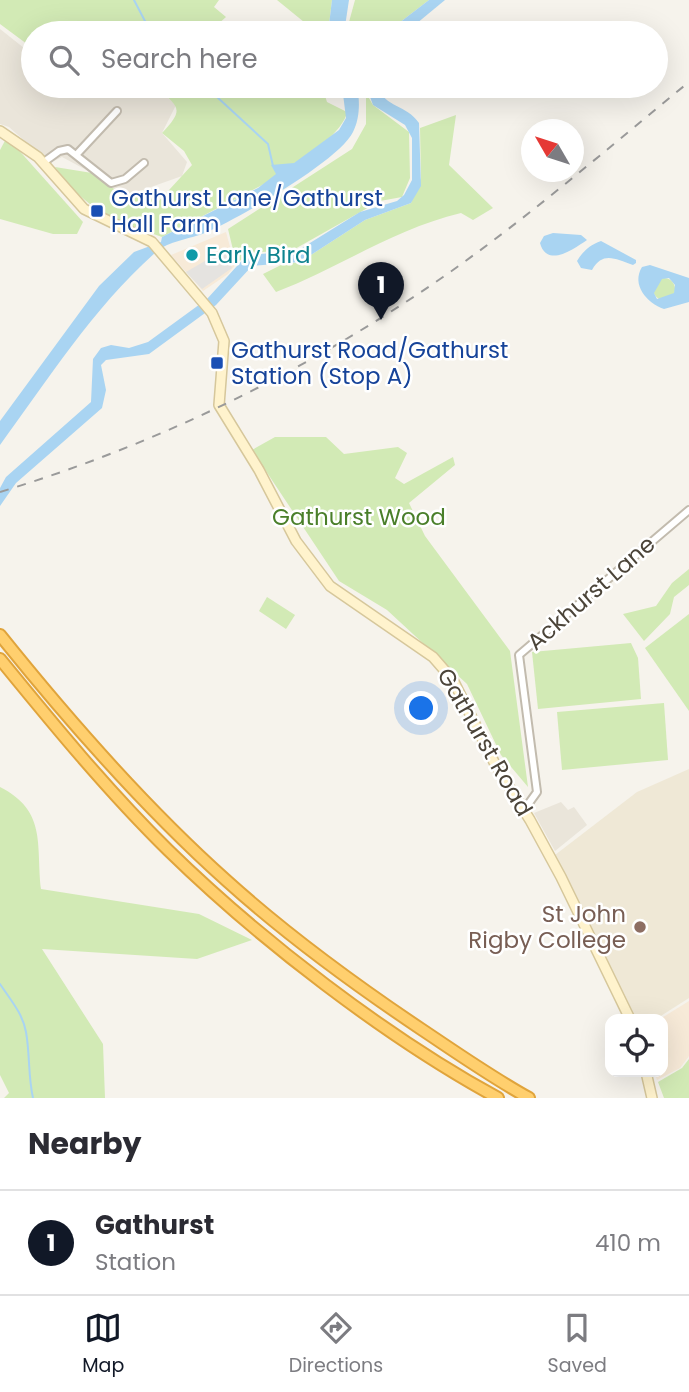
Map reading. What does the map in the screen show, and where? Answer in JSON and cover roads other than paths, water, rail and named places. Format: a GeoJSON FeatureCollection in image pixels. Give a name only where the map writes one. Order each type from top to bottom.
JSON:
{"type":"FeatureCollection","features":[{"type":"Feature","properties":{"kind":"highway"},"geometry":{"type":"LineString","coordinates":[[0,635],[98,751],[225,880],[297,941],[368,993],[484,1073],[529,1098]]}},
{"type":"Feature","properties":{"kind":"highway"},"geometry":{"type":"LineString","coordinates":[[0,659],[111,790],[187,867],[285,951],[378,1022],[498,1098]]}},
{"type":"Feature","properties":{"kind":"main road"},"geometry":{"type":"LineString","coordinates":[[0,131],[18,140],[44,162]]}},
{"type":"Feature","properties":{"kind":"main road","name":"Gathurst Road"},"geometry":{"type":"LineString","coordinates":[[44,162],[84,209],[158,249],[212,313],[224,341],[219,405],[316,570],[338,593],[427,653],[447,671],[495,764],[524,810],[627,1014]]}},
{"type":"Feature","properties":{"kind":"main road"},"geometry":{"type":"LineString","coordinates":[[647,1077],[652,1098]]}},
{"type":"Feature","properties":{"kind":"street"},"geometry":{"type":"LineString","coordinates":[[77,153],[117,111]]}},
{"type":"Feature","properties":{"kind":"street"},"geometry":{"type":"LineString","coordinates":[[44,162],[59,151],[68,149],[77,153],[111,183],[125,179],[144,163]]}},
{"type":"Feature","properties":{"kind":"street","name":"Ackhurst Lane"},"geometry":{"type":"LineString","coordinates":[[524,810],[537,792],[519,655],[689,510]]}},
{"type":"Feature","properties":{"kind":"water"},"geometry":{"type":"Polygon","coordinates":[[[332,0],[349,0],[346,21],[329,21],[332,0]]]}},
{"type":"Feature","properties":{"kind":"water"},"geometry":{"type":"Polygon","coordinates":[[[429,0],[445,0],[420,21],[402,21],[429,0]]]}},
{"type":"Feature","properties":{"kind":"water"},"geometry":{"type":"Polygon","coordinates":[[[344,98],[358,98],[358,115],[353,132],[328,158],[262,203],[205,233],[173,243],[156,252],[92,320],[0,445],[0,421],[99,286],[134,252],[161,242],[162,237],[258,188],[276,174],[271,165],[294,163],[339,130],[346,118],[344,98]]]}},
{"type":"Feature","properties":{"kind":"water"},"geometry":{"type":"Polygon","coordinates":[[[370,98],[385,98],[408,112],[419,123],[421,186],[411,203],[365,220],[300,262],[252,266],[216,305],[149,354],[106,360],[101,365],[106,390],[102,408],[16,483],[0,506],[0,488],[6,477],[91,402],[93,359],[101,348],[111,345],[129,348],[148,342],[207,299],[247,255],[297,251],[360,212],[397,201],[404,195],[412,180],[412,138],[405,125],[373,105],[370,98]]]}},
{"type":"Feature","properties":{"kind":"water"},"geometry":{"type":"Polygon","coordinates":[[[553,233],[581,235],[587,240],[562,254],[549,255],[540,243],[544,236],[553,233]]]}},
{"type":"Feature","properties":{"kind":"water"},"geometry":{"type":"Polygon","coordinates":[[[601,241],[636,260],[636,263],[633,265],[605,258],[592,270],[581,268],[577,261],[579,257],[590,246],[601,241]]]}},
{"type":"Feature","properties":{"kind":"water"},"geometry":{"type":"Polygon","coordinates":[[[650,265],[689,278],[689,302],[664,309],[652,302],[642,292],[638,280],[642,267],[650,265]],[[669,278],[662,279],[654,293],[657,299],[674,293],[675,285],[669,278]]]}},
{"type":"Feature","properties":{"kind":"waterway"},"geometry":{"type":"LineString","coordinates":[[134,0],[145,21]]}},
{"type":"Feature","properties":{"kind":"waterway"},"geometry":{"type":"LineString","coordinates":[[218,98],[268,144],[273,166]]}},
{"type":"Feature","properties":{"kind":"waterway"},"geometry":{"type":"LineString","coordinates":[[0,984],[16,1007],[24,1025],[33,1098]]}},
{"type":"Feature","properties":{"kind":"railway"},"geometry":{"type":"LineString","coordinates":[[0,492],[59,473],[174,428],[230,402],[339,344],[475,254],[568,182],[689,82]]}},
{"type":"Feature","properties":{"kind":"place","name":"Gathurst Lane/Gathurst Hall Farm"},"geometry":{"type":"Point","coordinates":[97,211]}},
{"type":"Feature","properties":{"kind":"place","name":"Early Bird"},"geometry":{"type":"Point","coordinates":[192,255]}},
{"type":"Feature","properties":{"kind":"place","name":"Gathurst"},"geometry":{"type":"Point","coordinates":[381,320]}},
{"type":"Feature","properties":{"kind":"place","name":"Gathurst Road/Gathurst Station (Stop A)"},"geometry":{"type":"Point","coordinates":[217,363]}},
{"type":"Feature","properties":{"kind":"place","name":"St John Rigby College"},"geometry":{"type":"Point","coordinates":[640,927]}},
{"type":"Feature","properties":{"kind":"park label","name":"Gathurst Wood"},"geometry":{"type":"Point","coordinates":[359,517]}}]}
